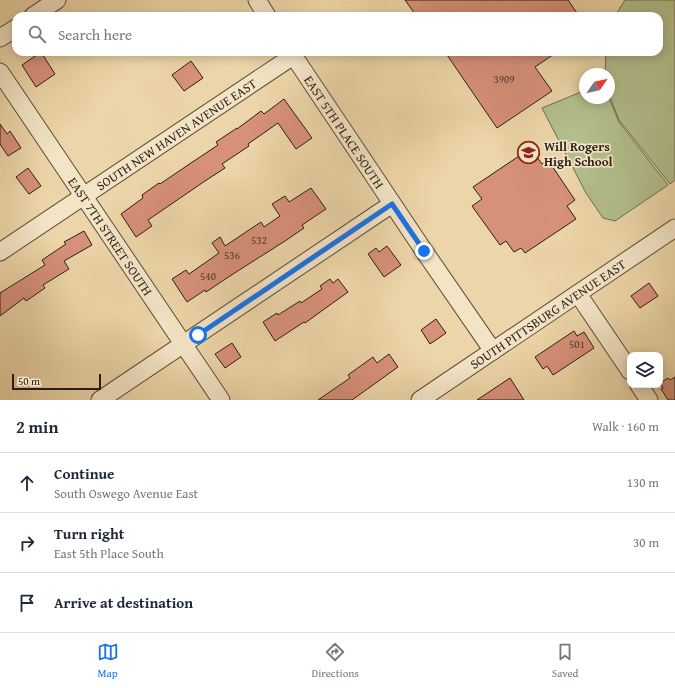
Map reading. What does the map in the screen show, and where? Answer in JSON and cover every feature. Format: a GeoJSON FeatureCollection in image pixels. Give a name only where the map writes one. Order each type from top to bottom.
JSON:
{"type":"FeatureCollection","features":[{"type":"Feature","properties":{"kind":"street"},"geometry":{"type":"LineString","coordinates":[[39,12],[57,0]]}},
{"type":"Feature","properties":{"kind":"street"},"geometry":{"type":"LineString","coordinates":[[257,0],[264,12]]}},
{"type":"Feature","properties":{"kind":"street"},"geometry":{"type":"LineString","coordinates":[[0,38],[12,30]]}},
{"type":"Feature","properties":{"kind":"street","name":"SOUTH NEW HAVEN AVENUE EAST"},"geometry":{"type":"LineString","coordinates":[[0,252],[289,56]]}},
{"type":"Feature","properties":{"kind":"street","name":"EAST 5TH PLACE SOUTH"},"geometry":{"type":"LineString","coordinates":[[293,56],[492,351]]}},
{"type":"Feature","properties":{"kind":"street","name":"EAST 7TH STREET SOUTH"},"geometry":{"type":"LineString","coordinates":[[0,72],[221,400]]}},
{"type":"Feature","properties":{"kind":"street"},"geometry":{"type":"LineString","coordinates":[[100,400],[392,204]]}},
{"type":"Feature","properties":{"kind":"street","name":"SOUTH PITTSBURG AVENUE EAST"},"geometry":{"type":"LineString","coordinates":[[420,400],[675,228]]}},
{"type":"Feature","properties":{"kind":"street"},"geometry":{"type":"LineString","coordinates":[[578,294],[627,367]]}},
{"type":"Feature","properties":{"kind":"street"},"geometry":{"type":"LineString","coordinates":[[641,388],[649,400]]}},
{"type":"Feature","properties":{"kind":"green space"},"geometry":{"type":"Polygon","coordinates":[[[625,0],[675,0],[675,180],[670,184],[619,120],[613,104],[615,104],[615,68],[605,68],[606,56],[663,56],[663,12],[618,12],[625,0]]]}},
{"type":"Feature","properties":{"kind":"green space"},"geometry":{"type":"Polygon","coordinates":[[[579,93],[579,104],[612,104],[619,122],[668,185],[615,221],[603,218],[586,193],[542,108],[579,93]]]}},
{"type":"Feature","properties":{"kind":"building"},"geometry":{"type":"Polygon","coordinates":[[[405,0],[568,0],[576,12],[418,12],[414,12],[405,0]]]}},
{"type":"Feature","properties":{"kind":"building"},"geometry":{"type":"Polygon","coordinates":[[[35,56],[44,56],[55,74],[36,87],[22,65],[35,56]]]}},
{"type":"Feature","properties":{"kind":"building"},"geometry":{"type":"Polygon","coordinates":[[[448,56],[551,56],[535,67],[552,91],[497,128],[448,56]]]}},
{"type":"Feature","properties":{"kind":"building"},"geometry":{"type":"Polygon","coordinates":[[[191,61],[203,78],[184,91],[172,75],[191,61]]]}},
{"type":"Feature","properties":{"kind":"building"},"geometry":{"type":"Polygon","coordinates":[[[284,99],[312,138],[296,149],[278,123],[248,144],[249,146],[222,164],[225,168],[148,220],[152,226],[136,237],[121,214],[143,198],[142,195],[218,145],[216,142],[237,129],[261,111],[264,114],[284,99]]]}},
{"type":"Feature","properties":{"kind":"building"},"geometry":{"type":"Polygon","coordinates":[[[0,124],[7,134],[10,131],[21,148],[8,156],[0,144],[0,124]]]}},
{"type":"Feature","properties":{"kind":"building"},"geometry":{"type":"Polygon","coordinates":[[[534,153],[542,164],[548,160],[575,200],[567,206],[576,219],[525,253],[521,248],[514,252],[506,241],[500,245],[472,206],[482,199],[473,187],[522,154],[526,158],[534,153]]]}},
{"type":"Feature","properties":{"kind":"building"},"geometry":{"type":"Polygon","coordinates":[[[28,168],[41,186],[29,194],[16,177],[28,168]]]}},
{"type":"Feature","properties":{"kind":"building"},"geometry":{"type":"Polygon","coordinates":[[[311,188],[326,209],[302,225],[304,228],[285,241],[206,292],[205,290],[187,302],[172,279],[186,270],[189,274],[219,253],[212,243],[220,237],[225,246],[261,222],[264,227],[280,216],[272,204],[285,196],[289,202],[311,188]]]}},
{"type":"Feature","properties":{"kind":"building"},"geometry":{"type":"Polygon","coordinates":[[[84,231],[92,245],[64,261],[69,269],[43,285],[45,288],[26,301],[24,298],[0,316],[0,293],[45,265],[42,260],[66,244],[64,242],[84,231]]]}},
{"type":"Feature","properties":{"kind":"building"},"geometry":{"type":"Polygon","coordinates":[[[387,246],[401,265],[384,277],[368,254],[376,248],[379,252],[387,246]]]}},
{"type":"Feature","properties":{"kind":"building"},"geometry":{"type":"Polygon","coordinates":[[[330,279],[333,283],[338,279],[348,292],[305,323],[304,322],[275,341],[263,322],[277,313],[278,315],[300,301],[301,303],[322,289],[320,286],[330,279]]]}},
{"type":"Feature","properties":{"kind":"building"},"geometry":{"type":"Polygon","coordinates":[[[649,283],[658,296],[640,308],[631,296],[649,283]]]}},
{"type":"Feature","properties":{"kind":"building"},"geometry":{"type":"Polygon","coordinates":[[[436,319],[446,333],[430,344],[421,330],[436,319]]]}},
{"type":"Feature","properties":{"kind":"building"},"geometry":{"type":"Polygon","coordinates":[[[574,331],[577,336],[584,332],[594,348],[553,375],[547,366],[543,369],[535,357],[574,331]]]}},
{"type":"Feature","properties":{"kind":"building"},"geometry":{"type":"Polygon","coordinates":[[[232,343],[241,357],[225,368],[215,354],[232,343]]]}},
{"type":"Feature","properties":{"kind":"building"},"geometry":{"type":"Polygon","coordinates":[[[389,354],[398,367],[352,400],[318,400],[350,378],[348,375],[373,357],[377,363],[389,354]]]}},
{"type":"Feature","properties":{"kind":"building"},"geometry":{"type":"Polygon","coordinates":[[[675,377],[675,400],[668,400],[661,389],[663,388],[663,381],[668,378],[670,380],[675,377]]]}},
{"type":"Feature","properties":{"kind":"building"},"geometry":{"type":"Polygon","coordinates":[[[510,378],[524,400],[477,400],[510,378]]]}},
{"type":"Feature","properties":{"kind":"place","name":"Will Rogers High School"},"geometry":{"type":"Point","coordinates":[528,153]}},
{"type":"Feature","properties":{"kind":"route"},"geometry":{"type":"LineString","coordinates":[[198,335],[392,204],[424,251]]}}]}
